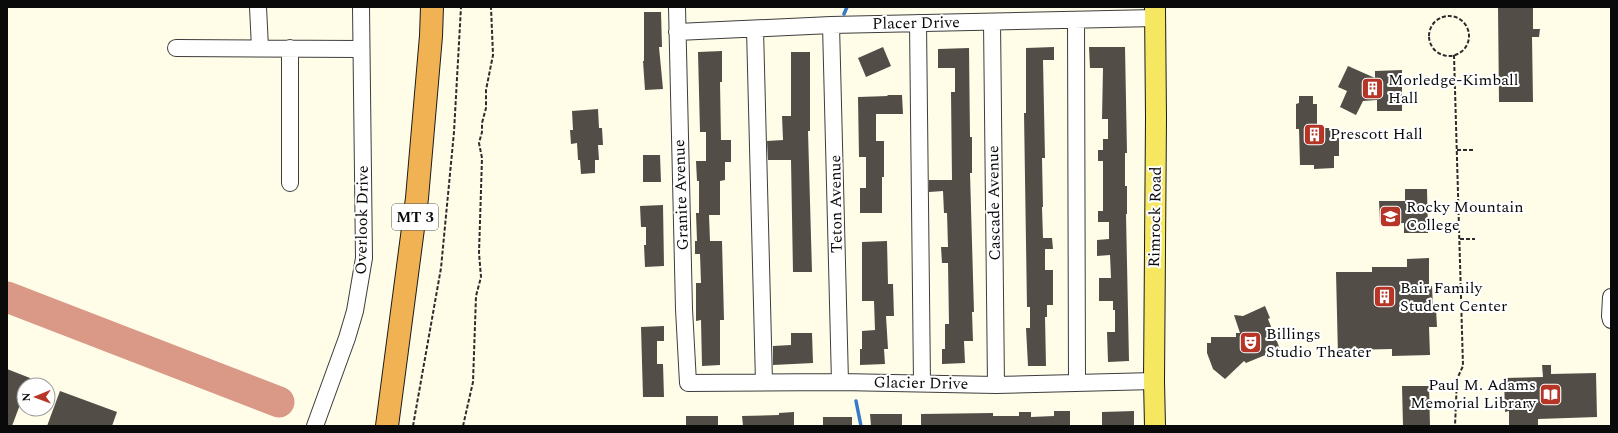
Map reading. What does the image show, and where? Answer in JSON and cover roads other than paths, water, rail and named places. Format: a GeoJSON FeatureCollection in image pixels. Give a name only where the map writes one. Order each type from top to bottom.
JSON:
{"type":"FeatureCollection","features":[{"type":"Feature","properties":{"kind":"highway","name":"MT 3"},"geometry":{"type":"LineString","coordinates":[[387,426],[417,198],[431,36],[432,7]]}},
{"type":"Feature","properties":{"kind":"main road","name":"Rimrock Road"},"geometry":{"type":"LineString","coordinates":[[1154,426],[1156,118],[1155,12]]}},
{"type":"Feature","properties":{"kind":"street"},"geometry":{"type":"LineString","coordinates":[[258,7],[260,48]]}},
{"type":"Feature","properties":{"kind":"street","name":"Overlook Drive"},"geometry":{"type":"LineString","coordinates":[[315,426],[347,338],[355,311],[363,263],[361,7]]}},
{"type":"Feature","properties":{"kind":"street","name":"Granite Avenue"},"geometry":{"type":"LineString","coordinates":[[677,7],[684,309],[688,383]]}},
{"type":"Feature","properties":{"kind":"street","name":"Placer Drive"},"geometry":{"type":"LineString","coordinates":[[677,32],[831,25],[1076,20],[1155,12]]}},
{"type":"Feature","properties":{"kind":"street"},"geometry":{"type":"LineString","coordinates":[[1076,20],[1077,383]]}},
{"type":"Feature","properties":{"kind":"street","name":"Cascade Avenue"},"geometry":{"type":"LineString","coordinates":[[992,22],[996,385]]}},
{"type":"Feature","properties":{"kind":"street"},"geometry":{"type":"LineString","coordinates":[[918,23],[922,383]]}},
{"type":"Feature","properties":{"kind":"street","name":"Teton Avenue"},"geometry":{"type":"LineString","coordinates":[[831,25],[840,382]]}},
{"type":"Feature","properties":{"kind":"street"},"geometry":{"type":"LineString","coordinates":[[755,29],[764,382]]}},
{"type":"Feature","properties":{"kind":"street"},"geometry":{"type":"LineString","coordinates":[[176,48],[361,49]]}},
{"type":"Feature","properties":{"kind":"street"},"geometry":{"type":"LineString","coordinates":[[290,48],[290,183]]}},
{"type":"Feature","properties":{"kind":"street"},"geometry":{"type":"LineString","coordinates":[[1611,297],[1611,320]]}},
{"type":"Feature","properties":{"kind":"street","name":"Glacier Drive"},"geometry":{"type":"LineString","coordinates":[[688,383],[840,382],[996,385],[1154,381]]}},
{"type":"Feature","properties":{"kind":"waterway"},"geometry":{"type":"LineString","coordinates":[[844,14],[847,7]]}},
{"type":"Feature","properties":{"kind":"waterway"},"geometry":{"type":"LineString","coordinates":[[856,401],[861,426]]}},
{"type":"Feature","properties":{"kind":"place","name":"Morledge-Kimball Hall"},"geometry":{"type":"Point","coordinates":[1372,89]}},
{"type":"Feature","properties":{"kind":"place","name":"Prescott Hall"},"geometry":{"type":"Point","coordinates":[1315,134]}},
{"type":"Feature","properties":{"kind":"place","name":"Rocky Mountain College"},"geometry":{"type":"Point","coordinates":[1391,216]}},
{"type":"Feature","properties":{"kind":"place","name":"Bair Family Student Center"},"geometry":{"type":"Point","coordinates":[1385,297]}},
{"type":"Feature","properties":{"kind":"place","name":"Billings Studio Theater"},"geometry":{"type":"Point","coordinates":[1250,343]}},
{"type":"Feature","properties":{"kind":"place","name":"Paul M. Adams Memorial Library"},"geometry":{"type":"Point","coordinates":[1551,394]}}]}
